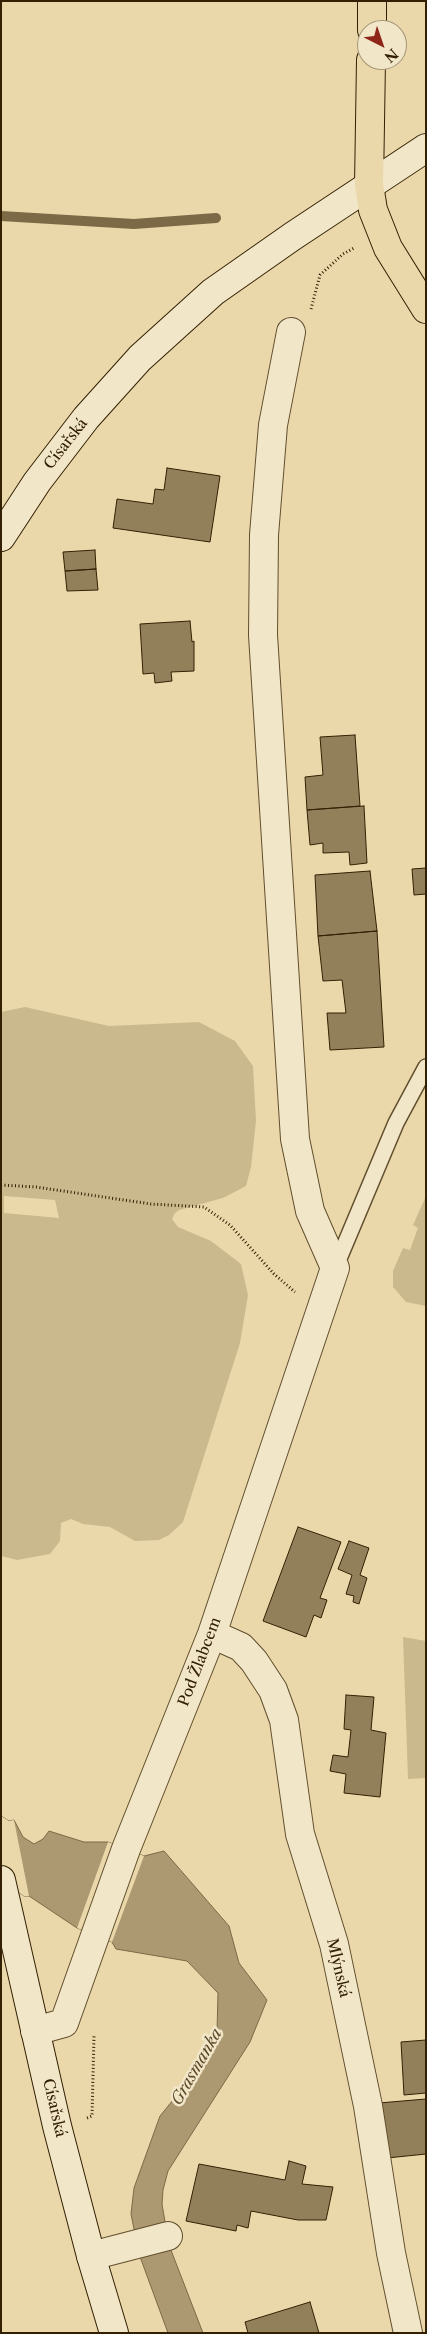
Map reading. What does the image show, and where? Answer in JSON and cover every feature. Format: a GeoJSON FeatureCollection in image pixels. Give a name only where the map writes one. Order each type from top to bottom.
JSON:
{"type":"FeatureCollection","features":[{"type":"Feature","properties":{"kind":"highway"},"geometry":{"type":"LineString","coordinates":[[372,1],[372,20]]}},
{"type":"Feature","properties":{"kind":"highway"},"geometry":{"type":"LineString","coordinates":[[371,70],[369,185],[380,232],[426,310]]}},
{"type":"Feature","properties":{"kind":"street","name":"Císařská"},"geometry":{"type":"LineString","coordinates":[[1,537],[37,482],[86,418],[140,358],[213,292],[426,148]]}},
{"type":"Feature","properties":{"kind":"street"},"geometry":{"type":"LineString","coordinates":[[291,332],[273,425],[264,535],[263,635],[295,1139],[310,1211],[335,1268]]}},
{"type":"Feature","properties":{"kind":"street","name":"Pod Žlabcem"},"geometry":{"type":"LineString","coordinates":[[36,2030],[64,2023],[126,1849],[212,1634],[335,1268]]}},
{"type":"Feature","properties":{"kind":"street","name":"Mlýnská"},"geometry":{"type":"LineString","coordinates":[[212,1634],[240,1647],[254,1661],[273,1690],[284,1720],[300,1834],[334,1944],[368,2106],[391,2253],[408,2333]]}},
{"type":"Feature","properties":{"kind":"street","name":"Císařská"},"geometry":{"type":"LineString","coordinates":[[1,1880],[57,2126],[91,2256],[114,2333]]}},
{"type":"Feature","properties":{"kind":"street"},"geometry":{"type":"LineString","coordinates":[[91,2256],[168,2236]]}},
{"type":"Feature","properties":{"kind":"lane"},"geometry":{"type":"LineString","coordinates":[[335,1268],[396,1124],[426,1066]]}},
{"type":"Feature","properties":{"kind":"path"},"geometry":{"type":"LineString","coordinates":[[320,275],[343,254],[380,232]]}},
{"type":"Feature","properties":{"kind":"path"},"geometry":{"type":"LineString","coordinates":[[1,1185],[152,1204],[204,1207],[230,1225],[274,1274],[320,1313]]}},
{"type":"Feature","properties":{"kind":"path"},"geometry":{"type":"LineString","coordinates":[[57,2126],[92,2116],[95,2031]]}},
{"type":"Feature","properties":{"kind":"shaded area"},"geometry":{"type":"Polygon","coordinates":[[[25,1007],[109,1026],[199,1022],[235,1041],[253,1066],[256,1121],[251,1167],[246,1186],[223,1198],[179,1210],[172,1219],[178,1227],[211,1241],[241,1264],[248,1295],[240,1343],[183,1522],[169,1535],[159,1540],[135,1541],[110,1527],[83,1524],[71,1519],[61,1523],[60,1541],[50,1554],[17,1560],[1,1556],[1,1012],[25,1007]],[[4,1196],[4,1213],[59,1218],[55,1200],[4,1196]]]}},
{"type":"Feature","properties":{"kind":"shaded area"},"geometry":{"type":"Polygon","coordinates":[[[426,1196],[426,1306],[406,1302],[393,1287],[393,1271],[403,1248],[410,1250],[418,1228],[413,1225],[426,1196]]]}},
{"type":"Feature","properties":{"kind":"shaded area"},"geometry":{"type":"Polygon","coordinates":[[[403,1637],[426,1641],[426,1778],[408,1779],[403,1637]]]}},
{"type":"Feature","properties":{"kind":"shaded area"},"geometry":{"type":"Polygon","coordinates":[[[1,1816],[9,1821],[14,1820],[23,1837],[34,1844],[43,1839],[49,1831],[84,1842],[108,1842],[144,1856],[164,1851],[229,1926],[239,1963],[267,2000],[250,2042],[168,2171],[163,2190],[162,2204],[169,2245],[203,2333],[168,2333],[139,2254],[131,2214],[134,2188],[160,2116],[195,2073],[217,2032],[218,1993],[187,1961],[116,1949],[112,1942],[77,1928],[1,1880],[1,1816]]]}},
{"type":"Feature","properties":{"kind":"pier"},"geometry":{"type":"Polygon","coordinates":[[[1,1816],[9,1821],[14,1820],[29,1896],[24,1896],[1,1880],[1,1816]]]}},
{"type":"Feature","properties":{"kind":"pier"},"geometry":{"type":"Polygon","coordinates":[[[108,1842],[144,1856],[112,1942],[77,1928],[108,1842]]]}},
{"type":"Feature","properties":{"kind":"building"},"geometry":{"type":"Polygon","coordinates":[[[167,468],[220,476],[210,542],[113,528],[117,499],[153,504],[155,489],[164,490],[167,468]]]}},
{"type":"Feature","properties":{"kind":"building"},"geometry":{"type":"Polygon","coordinates":[[[95,550],[96,569],[65,571],[63,552],[95,550]]]}},
{"type":"Feature","properties":{"kind":"building"},"geometry":{"type":"Polygon","coordinates":[[[96,569],[98,590],[67,591],[65,571],[96,569]]]}},
{"type":"Feature","properties":{"kind":"building"},"geometry":{"type":"Polygon","coordinates":[[[190,621],[192,642],[194,641],[194,671],[171,672],[172,681],[155,683],[154,673],[143,674],[140,624],[190,621]]]}},
{"type":"Feature","properties":{"kind":"building"},"geometry":{"type":"Polygon","coordinates":[[[355,735],[360,806],[307,810],[305,777],[323,775],[320,737],[355,735]]]}},
{"type":"Feature","properties":{"kind":"building"},"geometry":{"type":"Polygon","coordinates":[[[364,806],[367,863],[350,865],[349,852],[323,853],[323,843],[310,845],[307,810],[364,806]]]}},
{"type":"Feature","properties":{"kind":"building"},"geometry":{"type":"Polygon","coordinates":[[[426,868],[426,894],[414,895],[412,869],[426,868]]]}},
{"type":"Feature","properties":{"kind":"building"},"geometry":{"type":"Polygon","coordinates":[[[370,871],[377,931],[318,936],[315,875],[370,871]]]}},
{"type":"Feature","properties":{"kind":"building"},"geometry":{"type":"Polygon","coordinates":[[[377,931],[384,1047],[330,1050],[327,1013],[346,1013],[342,980],[323,981],[318,936],[377,931]]]}},
{"type":"Feature","properties":{"kind":"building"},"geometry":{"type":"Polygon","coordinates":[[[298,1527],[341,1542],[320,1598],[327,1600],[321,1618],[314,1615],[306,1637],[263,1621],[298,1527]]]}},
{"type":"Feature","properties":{"kind":"building"},"geometry":{"type":"Polygon","coordinates":[[[349,1541],[369,1548],[360,1575],[367,1578],[359,1604],[353,1602],[354,1596],[346,1594],[352,1575],[338,1569],[349,1541]]]}},
{"type":"Feature","properties":{"kind":"building"},"geometry":{"type":"Polygon","coordinates":[[[346,1695],[374,1697],[371,1730],[386,1733],[380,1797],[344,1793],[346,1774],[330,1771],[333,1755],[348,1757],[351,1730],[344,1729],[346,1695]]]}},
{"type":"Feature","properties":{"kind":"building"},"geometry":{"type":"Polygon","coordinates":[[[426,2040],[426,2093],[404,2095],[401,2042],[426,2040]]]}},
{"type":"Feature","properties":{"kind":"building"},"geometry":{"type":"Polygon","coordinates":[[[426,2099],[426,2154],[387,2158],[379,2103],[426,2099]]]}},
{"type":"Feature","properties":{"kind":"building"},"geometry":{"type":"Polygon","coordinates":[[[289,2161],[306,2166],[302,2184],[333,2187],[326,2220],[298,2220],[251,2211],[248,2228],[237,2225],[236,2231],[186,2221],[199,2164],[285,2180],[289,2161]]]}},
{"type":"Feature","properties":{"kind":"building"},"geometry":{"type":"Polygon","coordinates":[[[310,2302],[319,2333],[248,2333],[245,2322],[310,2302]]]}},
{"type":"Feature","properties":{"kind":"waterway"},"geometry":{"type":"LineString","coordinates":[[1,216],[134,224],[216,218]]}},
{"type":"Feature","properties":{"kind":"water label","name":"Grasmanka"},"geometry":{"type":"Point","coordinates":[197,2067]}}]}
